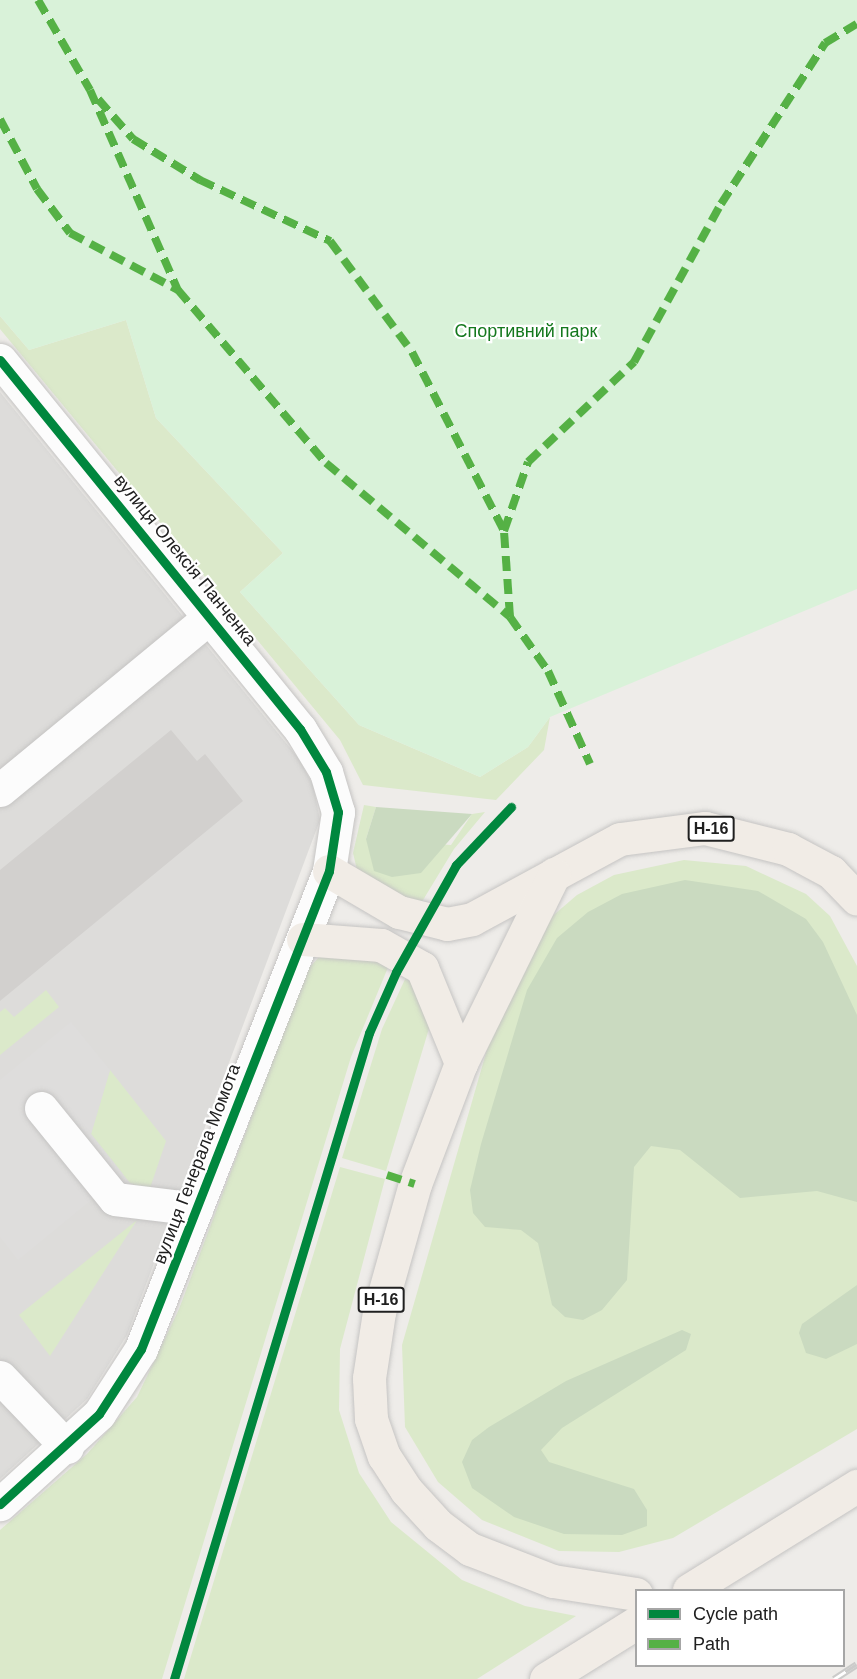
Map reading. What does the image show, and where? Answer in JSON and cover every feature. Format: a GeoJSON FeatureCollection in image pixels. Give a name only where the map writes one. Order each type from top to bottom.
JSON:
{"type":"FeatureCollection","features":[{"type":"Feature","properties":{"kind":"main road","name":"Н-16"},"geometry":{"type":"LineString","coordinates":[[635,1594],[553,1581],[470,1549],[421,1509],[376,1437],[369,1378],[384,1286],[461,1063],[554,874],[620,839],[705,828],[788,849],[831,872],[857,899]]}},
{"type":"Feature","properties":{"kind":"main road"},"geometry":{"type":"LineString","coordinates":[[329,871],[399,912],[447,924],[472,920],[554,874]]}},
{"type":"Feature","properties":{"kind":"main road"},"geometry":{"type":"LineString","coordinates":[[303,939],[359,940],[414,962],[435,989],[461,1063]]}},
{"type":"Feature","properties":{"kind":"main road"},"geometry":{"type":"LineString","coordinates":[[690,1589],[857,1486]]}},
{"type":"Feature","properties":{"kind":"main road"},"geometry":{"type":"LineString","coordinates":[[546,1679],[635,1624]]}},
{"type":"Feature","properties":{"kind":"street","name":"вулиця Олексія Панченка"},"geometry":{"type":"LineString","coordinates":[[0,360],[211,616],[300,729],[333,788]]}},
{"type":"Feature","properties":{"kind":"street"},"geometry":{"type":"LineString","coordinates":[[0,789],[211,616]]}},
{"type":"Feature","properties":{"kind":"street","name":"вулиця Генерала Момота"},"geometry":{"type":"LineString","coordinates":[[0,1504],[67,1447],[123,1383],[196,1209],[329,871],[338,812],[333,788]]}},
{"type":"Feature","properties":{"kind":"street"},"geometry":{"type":"LineString","coordinates":[[41,1108],[115,1199],[196,1209]]}},
{"type":"Feature","properties":{"kind":"street"},"geometry":{"type":"LineString","coordinates":[[0,1377],[67,1447]]}},
{"type":"Feature","properties":{"kind":"shaded area"},"geometry":{"type":"Polygon","coordinates":[[[0,392],[299,759],[313,785],[320,820],[127,1335],[87,1399],[0,1479],[0,392]]]}},
{"type":"Feature","properties":{"kind":"shaded area"},"geometry":{"type":"Polygon","coordinates":[[[71,1022],[110,1070],[91,1134],[123,1174],[18,1260],[0,1237],[0,1080],[71,1022]]]}},
{"type":"Feature","properties":{"kind":"green space","name":"Спортивний парк"},"geometry":{"type":"Polygon","coordinates":[[[0,0],[857,0],[857,589],[550,717],[528,747],[480,777],[359,725],[240,592],[283,553],[156,418],[126,320],[29,350],[0,316],[0,0]]]}},
{"type":"Feature","properties":{"kind":"green space"},"geometry":{"type":"Polygon","coordinates":[[[0,316],[29,350],[126,320],[156,418],[283,553],[240,592],[359,725],[480,777],[528,747],[550,717],[544,750],[496,800],[363,785],[340,740],[0,329],[0,316]]]}},
{"type":"Feature","properties":{"kind":"green space"},"geometry":{"type":"Polygon","coordinates":[[[364,805],[376,807],[366,839],[451,845],[472,814],[485,812],[454,849],[420,905],[358,874],[353,853],[364,805]]]}},
{"type":"Feature","properties":{"kind":"green space"},"geometry":{"type":"Polygon","coordinates":[[[376,807],[472,814],[421,873],[392,877],[374,871],[366,839],[376,807]]]}},
{"type":"Feature","properties":{"kind":"green space"},"geometry":{"type":"Polygon","coordinates":[[[684,860],[746,866],[806,894],[830,916],[857,966],[857,1429],[673,1538],[619,1552],[559,1551],[482,1520],[438,1482],[405,1427],[402,1345],[492,1032],[542,925],[577,895],[614,875],[684,860]]]}},
{"type":"Feature","properties":{"kind":"green space"},"geometry":{"type":"Polygon","coordinates":[[[685,880],[758,891],[806,919],[823,942],[857,1015],[857,1202],[817,1191],[740,1198],[680,1150],[651,1146],[634,1167],[627,1280],[602,1310],[583,1320],[565,1317],[552,1305],[538,1243],[521,1230],[485,1227],[473,1213],[470,1190],[481,1144],[527,990],[557,938],[588,912],[622,894],[685,880]]]}},
{"type":"Feature","properties":{"kind":"green space"},"geometry":{"type":"Polygon","coordinates":[[[344,947],[389,965],[351,1057],[162,1679],[0,1679],[0,1530],[87,1454],[137,1397],[179,1309],[307,970],[320,956],[344,947]]]}},
{"type":"Feature","properties":{"kind":"green space"},"geometry":{"type":"Polygon","coordinates":[[[406,977],[416,985],[431,1022],[386,1171],[342,1158],[382,1029],[406,977]]]}},
{"type":"Feature","properties":{"kind":"green space"},"geometry":{"type":"Polygon","coordinates":[[[46,990],[59,1007],[0,1055],[0,1012],[5,1008],[14,1017],[46,990]]]}},
{"type":"Feature","properties":{"kind":"green space"},"geometry":{"type":"Polygon","coordinates":[[[110,1070],[166,1141],[149,1191],[130,1183],[91,1134],[110,1070]]]}},
{"type":"Feature","properties":{"kind":"green space"},"geometry":{"type":"Polygon","coordinates":[[[340,1167],[385,1179],[340,1349],[339,1410],[359,1473],[391,1522],[462,1580],[525,1606],[576,1616],[477,1679],[184,1679],[340,1167]]]}},
{"type":"Feature","properties":{"kind":"green space"},"geometry":{"type":"Polygon","coordinates":[[[137,1220],[50,1356],[19,1315],[137,1220]]]}},
{"type":"Feature","properties":{"kind":"green space"},"geometry":{"type":"Polygon","coordinates":[[[857,1285],[857,1344],[826,1359],[806,1353],[799,1333],[802,1324],[857,1285]]]}},
{"type":"Feature","properties":{"kind":"green space"},"geometry":{"type":"Polygon","coordinates":[[[682,1330],[691,1334],[686,1350],[562,1428],[541,1450],[549,1462],[634,1489],[647,1510],[647,1526],[622,1535],[564,1534],[514,1517],[472,1488],[462,1462],[472,1440],[489,1427],[566,1381],[682,1330]]]}},
{"type":"Feature","properties":{"kind":"building"},"geometry":{"type":"Polygon","coordinates":[[[171,730],[197,761],[205,754],[243,801],[0,1001],[0,870],[171,730]]]}},
{"type":"Feature","properties":{"kind":"railway"},"geometry":{"type":"LineString","coordinates":[[834,1679],[857,1664]]}},
{"type":"Feature","properties":{"kind":"marked path"},"geometry":{"type":"LineString","coordinates":[[38,0],[90,90],[178,290],[326,463],[510,617],[548,671],[590,764]]}},
{"type":"Feature","properties":{"kind":"marked path"},"geometry":{"type":"LineString","coordinates":[[510,617],[504,531],[528,462],[634,362],[721,204],[825,43],[857,24]]}},
{"type":"Feature","properties":{"kind":"marked path"},"geometry":{"type":"LineString","coordinates":[[98,99],[133,139],[200,180],[330,241],[412,352],[504,531]]}},
{"type":"Feature","properties":{"kind":"marked path"},"geometry":{"type":"LineString","coordinates":[[0,119],[37,189],[70,233],[178,290]]}},
{"type":"Feature","properties":{"kind":"marked path"},"geometry":{"type":"LineString","coordinates":[[387,1175],[415,1184]]}},
{"type":"Feature","properties":{"kind":"cycle path"},"geometry":{"type":"LineString","coordinates":[[0,360],[300,729],[326,772],[338,812],[329,871],[141,1349],[99,1414],[0,1504]]}},
{"type":"Feature","properties":{"kind":"cycle path"},"geometry":{"type":"LineString","coordinates":[[174,1679],[369,1033],[396,972],[456,865],[511,807]]}}]}
